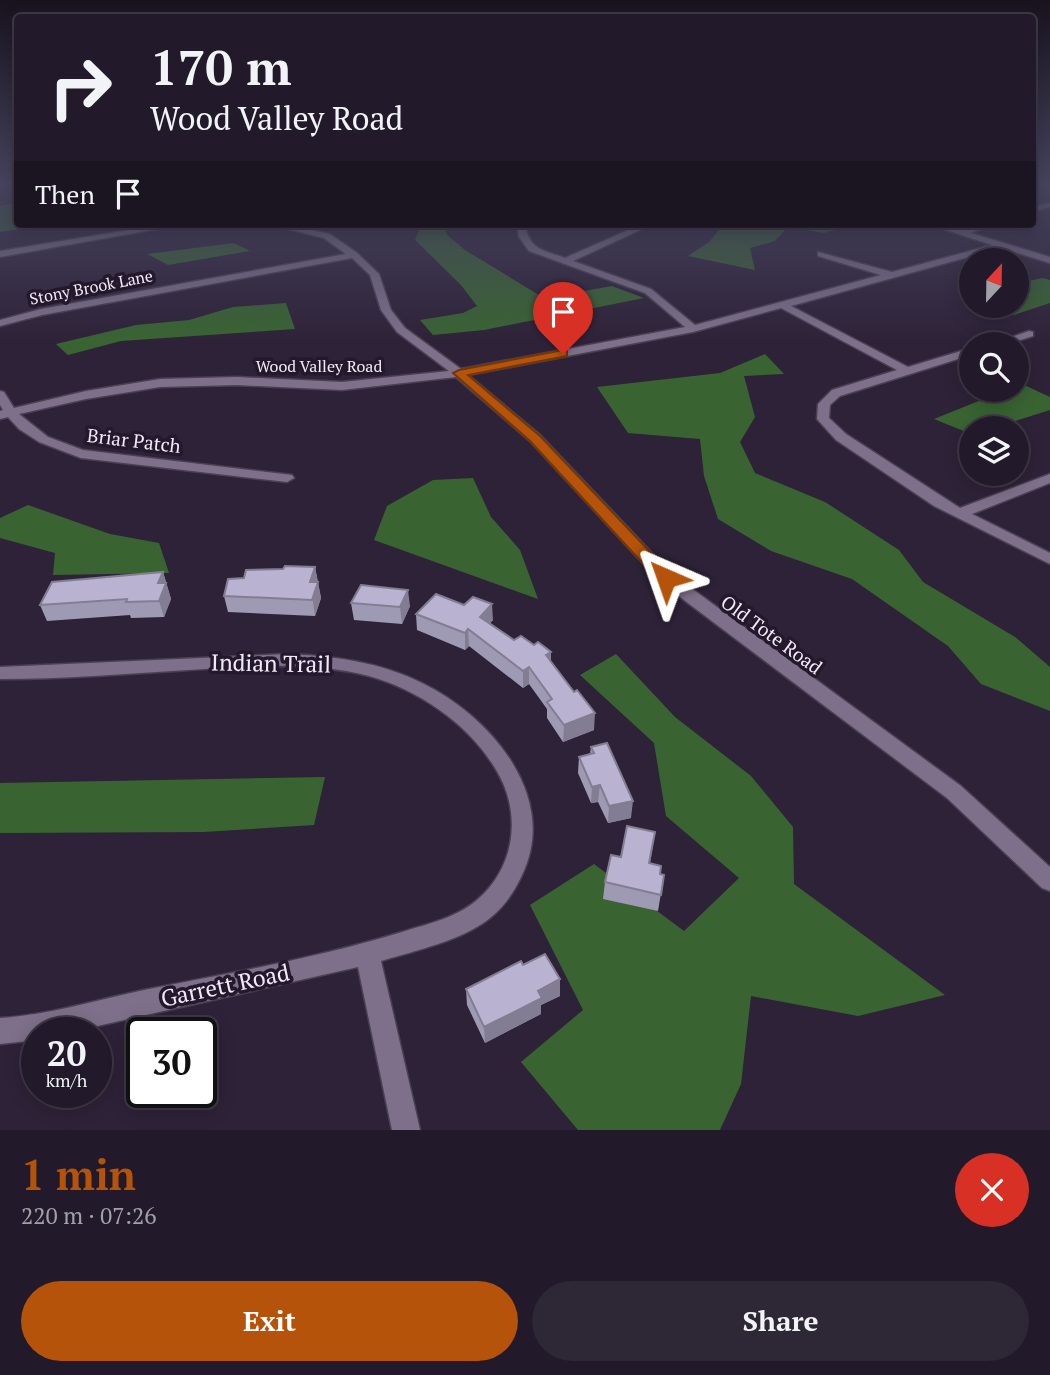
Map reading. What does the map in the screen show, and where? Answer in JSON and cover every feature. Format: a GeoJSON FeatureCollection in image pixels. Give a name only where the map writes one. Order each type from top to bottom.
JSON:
{"type":"FeatureCollection","features":[{"type":"Feature","properties":{"kind":"street"},"geometry":{"type":"LineString","coordinates":[[0,254],[104,237]]}},
{"type":"Feature","properties":{"kind":"street","name":"Old Tote Road"},"geometry":{"type":"LineString","coordinates":[[328,237],[354,254],[377,278],[386,310],[401,330],[459,373],[535,438],[666,578],[954,792],[1050,881]]}},
{"type":"Feature","properties":{"kind":"street"},"geometry":{"type":"LineString","coordinates":[[523,237],[532,249],[648,291],[693,329]]}},
{"type":"Feature","properties":{"kind":"street"},"geometry":{"type":"LineString","coordinates":[[565,261],[620,237]]}},
{"type":"Feature","properties":{"kind":"street"},"geometry":{"type":"LineString","coordinates":[[974,237],[1050,260]]}},
{"type":"Feature","properties":{"kind":"street","name":"Wood Valley Road"},"geometry":{"type":"LineString","coordinates":[[4,413],[86,395],[160,383],[226,381],[342,386],[459,373],[693,329],[1002,245]]}},
{"type":"Feature","properties":{"kind":"street","name":"Stony Brook Lane"},"geometry":{"type":"LineString","coordinates":[[0,323],[41,312],[354,254]]}},
{"type":"Feature","properties":{"kind":"street"},"geometry":{"type":"LineString","coordinates":[[821,254],[894,276]]}},
{"type":"Feature","properties":{"kind":"street"},"geometry":{"type":"LineString","coordinates":[[784,306],[905,370]]}},
{"type":"Feature","properties":{"kind":"street"},"geometry":{"type":"LineString","coordinates":[[959,354],[836,393],[824,404],[824,419],[841,437],[958,513],[1050,559]]}},
{"type":"Feature","properties":{"kind":"street","name":"Briar Patch"},"geometry":{"type":"LineString","coordinates":[[0,395],[4,413],[29,433],[80,454],[287,478]]}},
{"type":"Feature","properties":{"kind":"street"},"geometry":{"type":"LineString","coordinates":[[958,513],[1050,478]]}},
{"type":"Feature","properties":{"kind":"street","name":"Indian Trail"},"geometry":{"type":"LineString","coordinates":[[0,673],[187,663],[279,660],[328,662],[397,679],[456,712],[489,744],[513,783],[523,808],[524,839],[518,863],[505,888],[483,910],[454,926],[368,955]]}},
{"type":"Feature","properties":{"kind":"street"},"geometry":{"type":"LineString","coordinates":[[368,955],[406,1130]]}},
{"type":"Feature","properties":{"kind":"street","name":"Garrett Road"},"geometry":{"type":"LineString","coordinates":[[0,1031],[368,955]]}},
{"type":"Feature","properties":{"kind":"green space"},"geometry":{"type":"Polygon","coordinates":[[[416,237],[449,237],[465,250],[544,298],[612,286],[644,298],[484,330],[433,335],[420,320],[463,313],[477,306],[461,285],[415,240],[416,237]]]}},
{"type":"Feature","properties":{"kind":"green space"},"geometry":{"type":"Polygon","coordinates":[[[713,237],[779,237],[775,241],[750,248],[755,270],[688,256],[713,237]]]}},
{"type":"Feature","properties":{"kind":"green space"},"geometry":{"type":"Polygon","coordinates":[[[234,243],[250,251],[168,265],[147,254],[234,243]]]}},
{"type":"Feature","properties":{"kind":"green space"},"geometry":{"type":"Polygon","coordinates":[[[1043,278],[1050,280],[1050,303],[1029,310],[1029,281],[1043,278]]]}},
{"type":"Feature","properties":{"kind":"green space"},"geometry":{"type":"Polygon","coordinates":[[[286,303],[295,329],[121,341],[68,355],[56,344],[136,325],[189,320],[233,307],[286,303]]]}},
{"type":"Feature","properties":{"kind":"green space"},"geometry":{"type":"Polygon","coordinates":[[[765,354],[784,374],[744,376],[755,417],[740,442],[755,473],[825,502],[899,550],[923,582],[1015,637],[1050,667],[1050,711],[981,684],[948,646],[852,579],[771,551],[718,519],[704,476],[700,439],[628,433],[597,387],[720,373],[765,354]]]}},
{"type":"Feature","properties":{"kind":"green space"},"geometry":{"type":"Polygon","coordinates":[[[1029,387],[1050,397],[1050,410],[1029,417],[959,416],[959,429],[934,419],[976,402],[1029,402],[1029,387]]]}},
{"type":"Feature","properties":{"kind":"green space"},"geometry":{"type":"Polygon","coordinates":[[[473,478],[491,517],[520,550],[538,599],[374,540],[387,506],[433,480],[473,478]]]}},
{"type":"Feature","properties":{"kind":"green space"},"geometry":{"type":"Polygon","coordinates":[[[28,505],[110,534],[159,543],[169,573],[53,575],[55,553],[0,538],[0,518],[28,505]]]}},
{"type":"Feature","properties":{"kind":"green space"},"geometry":{"type":"Polygon","coordinates":[[[616,654],[675,717],[751,776],[793,827],[794,884],[945,995],[858,1016],[751,996],[741,1084],[720,1130],[578,1130],[521,1062],[583,1010],[530,905],[594,864],[684,931],[739,878],[666,816],[654,743],[580,675],[616,654]]]}},
{"type":"Feature","properties":{"kind":"green space"},"geometry":{"type":"Polygon","coordinates":[[[325,777],[314,825],[203,832],[0,833],[0,783],[325,777]]]}},
{"type":"Feature","properties":{"kind":"building"},"geometry":{"type":"Polygon","coordinates":[[[285,566],[315,567],[310,582],[318,582],[312,600],[224,596],[228,579],[244,578],[246,570],[283,569],[285,566]]]}},
{"type":"Feature","properties":{"kind":"building"},"geometry":{"type":"Polygon","coordinates":[[[163,572],[158,583],[166,583],[159,601],[126,602],[127,599],[40,605],[52,582],[163,572]]]}},
{"type":"Feature","properties":{"kind":"building"},"geometry":{"type":"Polygon","coordinates":[[[361,585],[408,590],[400,607],[351,603],[361,585]]]}},
{"type":"Feature","properties":{"kind":"building"},"geometry":{"type":"Polygon","coordinates":[[[436,594],[464,605],[473,597],[492,604],[480,617],[514,640],[521,636],[534,645],[538,642],[551,652],[546,655],[574,692],[577,690],[595,713],[564,725],[547,702],[552,699],[529,667],[523,671],[468,629],[465,633],[416,614],[436,594]]]}},
{"type":"Feature","properties":{"kind":"building"},"geometry":{"type":"Polygon","coordinates":[[[607,743],[633,801],[609,806],[600,785],[592,787],[579,757],[594,753],[591,747],[607,743]]]}},
{"type":"Feature","properties":{"kind":"building"},"geometry":{"type":"Polygon","coordinates":[[[627,826],[655,832],[649,863],[661,866],[660,874],[664,875],[661,895],[605,882],[611,855],[621,857],[627,826]]]}},
{"type":"Feature","properties":{"kind":"building"},"geometry":{"type":"Polygon","coordinates":[[[545,954],[560,979],[538,991],[542,998],[484,1027],[466,989],[521,961],[523,965],[545,954]]]}},
{"type":"Feature","properties":{"kind":"route"},"geometry":{"type":"LineString","coordinates":[[563,354],[459,373],[535,438],[666,578]]}}]}
